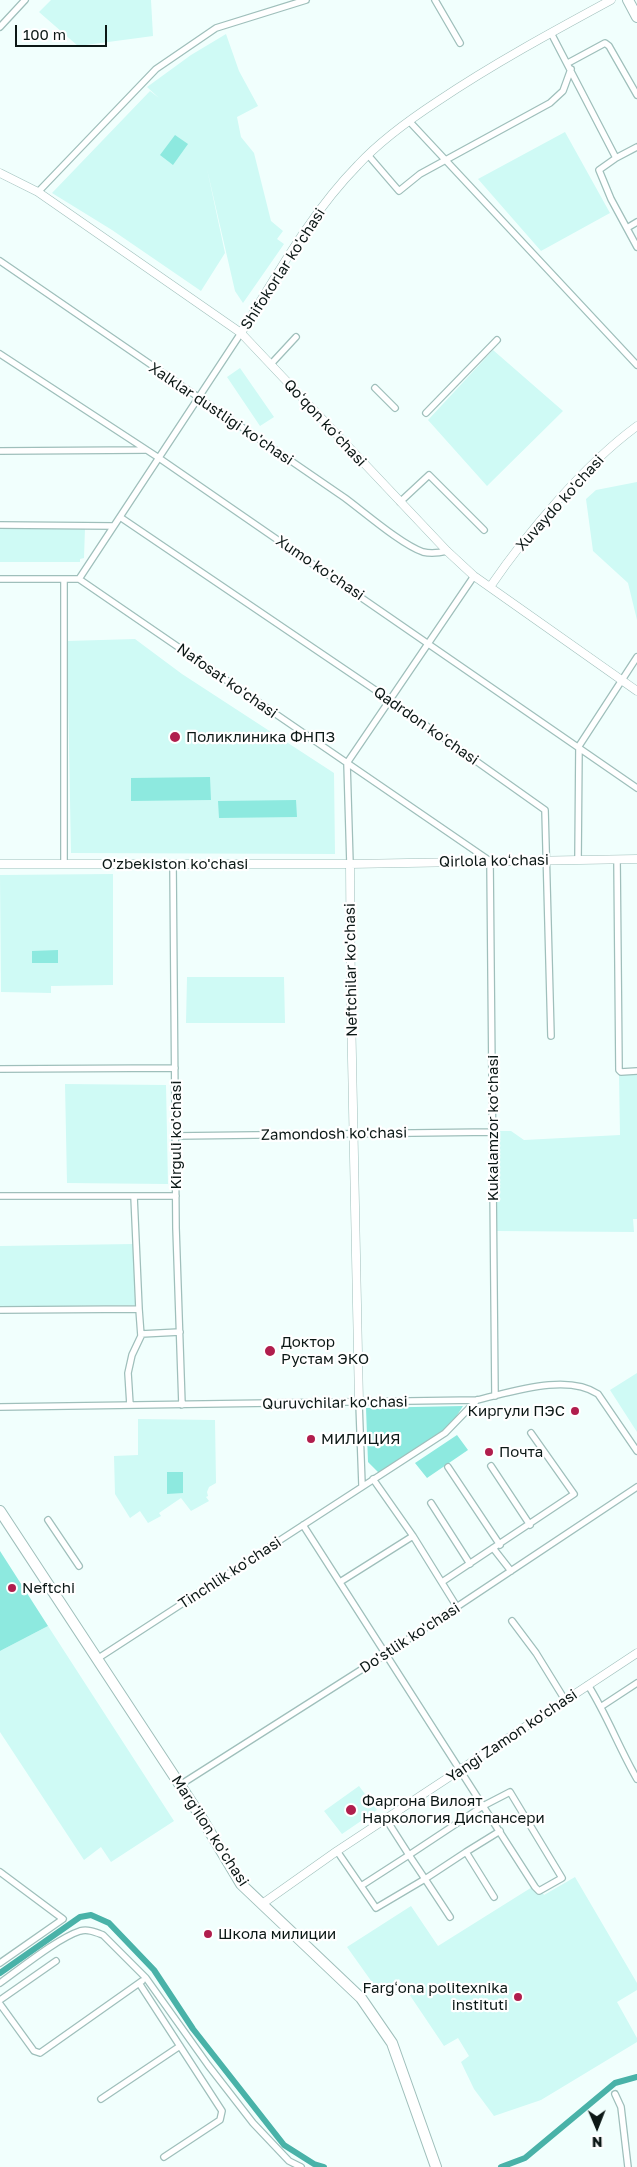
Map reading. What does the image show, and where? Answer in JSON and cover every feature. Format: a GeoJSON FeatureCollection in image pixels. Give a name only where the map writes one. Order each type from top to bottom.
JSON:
{"type":"FeatureCollection","features":[{"type":"Feature","properties":{"kind":"main road"},"geometry":{"type":"LineString","coordinates":[[628,0],[637,17]]}},
{"type":"Feature","properties":{"kind":"main road","name":"Marg'ilon ko'chasi"},"geometry":{"type":"LineString","coordinates":[[0,1511],[180,1785],[241,1884],[361,1998],[392,2043],[436,2167]]}},
{"type":"Feature","properties":{"kind":"street"},"geometry":{"type":"LineString","coordinates":[[0,26],[25,0]]}},
{"type":"Feature","properties":{"kind":"street"},"geometry":{"type":"LineString","coordinates":[[38,192],[156,69],[216,28],[306,0]]}},
{"type":"Feature","properties":{"kind":"street"},"geometry":{"type":"LineString","coordinates":[[435,0],[460,43]]}},
{"type":"Feature","properties":{"kind":"street","name":"Shifokorlar ko'chasi"},"geometry":{"type":"LineString","coordinates":[[79,579],[241,333],[312,219],[368,155],[409,121],[490,67],[611,0]]}},
{"type":"Feature","properties":{"kind":"street"},"geometry":{"type":"LineString","coordinates":[[551,33],[616,158]]}},
{"type":"Feature","properties":{"kind":"street"},"geometry":{"type":"LineString","coordinates":[[368,155],[400,191],[420,174],[444,159],[550,103],[563,91],[569,66],[605,43],[609,46],[637,95]]}},
{"type":"Feature","properties":{"kind":"street"},"geometry":{"type":"LineString","coordinates":[[409,121],[637,364]]}},
{"type":"Feature","properties":{"kind":"street"},"geometry":{"type":"LineString","coordinates":[[637,147],[599,170],[611,199],[637,247]]}},
{"type":"Feature","properties":{"kind":"street","name":"Qoʻqon koʻchasi"},"geometry":{"type":"LineString","coordinates":[[0,172],[38,192],[241,333],[400,502],[474,576],[637,692]]}},
{"type":"Feature","properties":{"kind":"street"},"geometry":{"type":"LineString","coordinates":[[627,228],[637,222]]}},
{"type":"Feature","properties":{"kind":"street","name":"Xalklar dustligi ko'chasi"},"geometry":{"type":"LineString","coordinates":[[0,262],[421,551],[430,553],[447,551]]}},
{"type":"Feature","properties":{"kind":"street"},"geometry":{"type":"LineString","coordinates":[[270,364],[296,337]]}},
{"type":"Feature","properties":{"kind":"street"},"geometry":{"type":"LineString","coordinates":[[426,413],[497,340]]}},
{"type":"Feature","properties":{"kind":"street","name":"Xumo ko'chasi"},"geometry":{"type":"LineString","coordinates":[[0,354],[159,458],[430,643],[637,788]]}},
{"type":"Feature","properties":{"kind":"street"},"geometry":{"type":"LineString","coordinates":[[375,388],[395,408]]}},
{"type":"Feature","properties":{"kind":"street","name":"Xuvaydo ko'chasi"},"geometry":{"type":"LineString","coordinates":[[490,587],[511,556],[576,481],[615,442],[637,426]]}},
{"type":"Feature","properties":{"kind":"street"},"geometry":{"type":"LineString","coordinates":[[0,451],[146,450]]}},
{"type":"Feature","properties":{"kind":"street"},"geometry":{"type":"LineString","coordinates":[[400,502],[429,475],[484,530]]}},
{"type":"Feature","properties":{"kind":"street","name":"Qadrdon koʻchasi"},"geometry":{"type":"LineString","coordinates":[[120,517],[390,700],[545,810],[551,1036]]}},
{"type":"Feature","properties":{"kind":"street"},"geometry":{"type":"LineString","coordinates":[[0,525],[113,526]]}},
{"type":"Feature","properties":{"kind":"street"},"geometry":{"type":"LineString","coordinates":[[347,763],[474,576]]}},
{"type":"Feature","properties":{"kind":"street"},"geometry":{"type":"LineString","coordinates":[[0,579],[79,579]]}},
{"type":"Feature","properties":{"kind":"street"},"geometry":{"type":"LineString","coordinates":[[64,579],[64,864]]}},
{"type":"Feature","properties":{"kind":"street","name":"Nafosat ko'chasi"},"geometry":{"type":"LineString","coordinates":[[79,579],[490,861]]}},
{"type":"Feature","properties":{"kind":"street"},"geometry":{"type":"LineString","coordinates":[[578,860],[579,746],[637,657]]}},
{"type":"Feature","properties":{"kind":"street","name":"Neftchilar ko'chasi"},"geometry":{"type":"LineString","coordinates":[[347,763],[359,1403]]}},
{"type":"Feature","properties":{"kind":"street"},"geometry":{"type":"LineString","coordinates":[[617,859],[619,1070],[621,1072],[637,1071]]}},
{"type":"Feature","properties":{"kind":"street","name":"Qirlola koʻchasi"},"geometry":{"type":"LineString","coordinates":[[350,864],[637,859]]}},
{"type":"Feature","properties":{"kind":"street","name":"Kukalamzor ko'chasi"},"geometry":{"type":"LineString","coordinates":[[490,861],[495,1396]]}},
{"type":"Feature","properties":{"kind":"street","name":"O'zbekiston ko'chasi"},"geometry":{"type":"LineString","coordinates":[[0,864],[350,864]]}},
{"type":"Feature","properties":{"kind":"street","name":"Kirguli ko'chasi"},"geometry":{"type":"LineString","coordinates":[[173,864],[175,1136],[182,1405]]}},
{"type":"Feature","properties":{"kind":"street"},"geometry":{"type":"LineString","coordinates":[[0,1069],[175,1068]]}},
{"type":"Feature","properties":{"kind":"street","name":"Zamondosh ko'chasi"},"geometry":{"type":"LineString","coordinates":[[175,1136],[493,1132]]}},
{"type":"Feature","properties":{"kind":"street"},"geometry":{"type":"LineString","coordinates":[[0,1196],[176,1196]]}},
{"type":"Feature","properties":{"kind":"street"},"geometry":{"type":"LineString","coordinates":[[130,1406],[128,1373],[132,1355],[141,1334],[134,1196]]}},
{"type":"Feature","properties":{"kind":"street"},"geometry":{"type":"LineString","coordinates":[[0,1310],[139,1309]]}},
{"type":"Feature","properties":{"kind":"street"},"geometry":{"type":"LineString","coordinates":[[141,1334],[180,1332]]}},
{"type":"Feature","properties":{"kind":"street","name":"Quruvchilar ko'chasi"},"geometry":{"type":"LineString","coordinates":[[0,1407],[477,1400],[533,1387],[580,1386],[591,1389],[598,1394],[637,1451]]}},
{"type":"Feature","properties":{"kind":"street","name":"Tinchlik ko'chasi"},"geometry":{"type":"LineString","coordinates":[[98,1660],[255,1558],[362,1485],[445,1433],[477,1400]]}},
{"type":"Feature","properties":{"kind":"street"},"geometry":{"type":"LineString","coordinates":[[359,1403],[362,1485]]}},
{"type":"Feature","properties":{"kind":"street"},"geometry":{"type":"LineString","coordinates":[[442,1582],[574,1494],[531,1433]]}},
{"type":"Feature","properties":{"kind":"street"},"geometry":{"type":"LineString","coordinates":[[492,1466],[530,1524]]}},
{"type":"Feature","properties":{"kind":"street"},"geometry":{"type":"LineString","coordinates":[[448,1467],[500,1545]]}},
{"type":"Feature","properties":{"kind":"street"},"geometry":{"type":"LineString","coordinates":[[373,1479],[413,1536],[457,1607]]}},
{"type":"Feature","properties":{"kind":"street","name":"Do'stlik ko'chasi"},"geometry":{"type":"LineString","coordinates":[[180,1785],[386,1654],[637,1487]]}},
{"type":"Feature","properties":{"kind":"street"},"geometry":{"type":"LineString","coordinates":[[431,1503],[470,1564]]}},
{"type":"Feature","properties":{"kind":"street"},"geometry":{"type":"LineString","coordinates":[[48,1520],[79,1566]]}},
{"type":"Feature","properties":{"kind":"street"},"geometry":{"type":"LineString","coordinates":[[303,1525],[461,1770],[483,1806],[535,1887],[539,1890],[562,1878],[510,1792],[483,1806],[361,1886]]}},
{"type":"Feature","properties":{"kind":"street"},"geometry":{"type":"LineString","coordinates":[[340,1582],[413,1536]]}},
{"type":"Feature","properties":{"kind":"street"},"geometry":{"type":"LineString","coordinates":[[494,1548],[511,1571]]}},
{"type":"Feature","properties":{"kind":"street"},"geometry":{"type":"LineString","coordinates":[[512,1621],[536,1653],[565,1700]]}},
{"type":"Feature","properties":{"kind":"street","name":"Yangi Zamon ko'chasi"},"geometry":{"type":"LineString","coordinates":[[262,1904],[337,1850],[637,1653]]}},
{"type":"Feature","properties":{"kind":"street"},"geometry":{"type":"LineString","coordinates":[[602,1706],[637,1683]]}},
{"type":"Feature","properties":{"kind":"street"},"geometry":{"type":"LineString","coordinates":[[588,1685],[602,1706],[637,1779]]}},
{"type":"Feature","properties":{"kind":"street"},"geometry":{"type":"LineString","coordinates":[[386,1819],[450,1917]]}},
{"type":"Feature","properties":{"kind":"street"},"geometry":{"type":"LineString","coordinates":[[337,1850],[376,1908],[500,1831]]}},
{"type":"Feature","properties":{"kind":"street"},"geometry":{"type":"LineString","coordinates":[[466,1852],[494,1897]]}},
{"type":"Feature","properties":{"kind":"street"},"geometry":{"type":"LineString","coordinates":[[0,1872],[63,1919],[0,1963]]}},
{"type":"Feature","properties":{"kind":"street"},"geometry":{"type":"LineString","coordinates":[[0,1984],[68,1937],[82,1931],[94,1931],[102,1935],[146,1978],[208,2065],[253,2123],[289,2161],[301,2167]]}},
{"type":"Feature","properties":{"kind":"street"},"geometry":{"type":"LineString","coordinates":[[56,1961],[0,2002],[34,2051],[40,2053],[146,1978]]}},
{"type":"Feature","properties":{"kind":"street"},"geometry":{"type":"LineString","coordinates":[[139,1983],[222,2111],[220,2120],[164,2157]]}},
{"type":"Feature","properties":{"kind":"street"},"geometry":{"type":"LineString","coordinates":[[101,2099],[180,2046]]}},
{"type":"Feature","properties":{"kind":"street"},"geometry":{"type":"LineString","coordinates":[[615,2094],[620,2107],[628,2167]]}},
{"type":"Feature","properties":{"kind":"shaded area"},"geometry":{"type":"Polygon","coordinates":[[[51,0],[151,0],[153,36],[78,46],[39,12],[51,0]]]}},
{"type":"Feature","properties":{"kind":"shaded area"},"geometry":{"type":"Polygon","coordinates":[[[226,34],[239,71],[258,106],[237,117],[241,137],[254,153],[271,221],[283,231],[277,239],[284,244],[243,303],[235,291],[207,169],[225,253],[201,291],[112,230],[52,193],[150,91],[159,98],[147,87],[191,55],[226,34]]]}},
{"type":"Feature","properties":{"kind":"shaded area"},"geometry":{"type":"Polygon","coordinates":[[[565,132],[610,213],[541,251],[478,179],[565,132]]]}},
{"type":"Feature","properties":{"kind":"shaded area"},"geometry":{"type":"Polygon","coordinates":[[[175,135],[188,144],[173,165],[160,155],[175,135]]]}},
{"type":"Feature","properties":{"kind":"shaded area"},"geometry":{"type":"Polygon","coordinates":[[[493,350],[563,411],[487,486],[428,420],[493,350]]]}},
{"type":"Feature","properties":{"kind":"shaded area"},"geometry":{"type":"Polygon","coordinates":[[[240,368],[274,417],[260,426],[227,377],[240,368]]]}},
{"type":"Feature","properties":{"kind":"shaded area"},"geometry":{"type":"Polygon","coordinates":[[[637,482],[637,620],[628,583],[593,551],[586,499],[596,490],[637,482]]]}},
{"type":"Feature","properties":{"kind":"shaded area"},"geometry":{"type":"Polygon","coordinates":[[[0,527],[85,528],[84,558],[80,559],[80,562],[0,562],[0,527]]]}},
{"type":"Feature","properties":{"kind":"shaded area","name":"Поликлиника ФНПЗ"},"geometry":{"type":"Polygon","coordinates":[[[135,639],[182,674],[334,773],[335,854],[71,853],[67,641],[135,639]]]}},
{"type":"Feature","properties":{"kind":"shaded area"},"geometry":{"type":"Polygon","coordinates":[[[210,777],[211,800],[131,801],[131,778],[210,777]]]}},
{"type":"Feature","properties":{"kind":"shaded area"},"geometry":{"type":"Polygon","coordinates":[[[296,800],[297,817],[219,818],[218,801],[296,800]]]}},
{"type":"Feature","properties":{"kind":"shaded area"},"geometry":{"type":"Polygon","coordinates":[[[113,874],[113,985],[51,986],[51,993],[1,992],[0,875],[113,874]]]}},
{"type":"Feature","properties":{"kind":"shaded area"},"geometry":{"type":"Polygon","coordinates":[[[58,950],[58,963],[32,963],[32,951],[58,950]]]}},
{"type":"Feature","properties":{"kind":"shaded area"},"geometry":{"type":"Polygon","coordinates":[[[187,977],[284,977],[285,1023],[186,1023],[187,977]]]}},
{"type":"Feature","properties":{"kind":"shaded area"},"geometry":{"type":"Polygon","coordinates":[[[637,1074],[637,1219],[633,1219],[634,1232],[497,1231],[495,1131],[511,1131],[524,1140],[620,1135],[619,1075],[637,1074]]]}},
{"type":"Feature","properties":{"kind":"shaded area"},"geometry":{"type":"Polygon","coordinates":[[[65,1084],[166,1085],[168,1184],[67,1183],[65,1084]]]}},
{"type":"Feature","properties":{"kind":"shaded area"},"geometry":{"type":"Polygon","coordinates":[[[134,1244],[135,1305],[0,1307],[0,1246],[134,1244]]]}},
{"type":"Feature","properties":{"kind":"shaded area"},"geometry":{"type":"Polygon","coordinates":[[[637,1373],[637,1432],[610,1390],[637,1373]]]}},
{"type":"Feature","properties":{"kind":"shaded area"},"geometry":{"type":"Polygon","coordinates":[[[463,1406],[446,1433],[380,1474],[368,1462],[366,1408],[463,1406]]]}},
{"type":"Feature","properties":{"kind":"shaded area"},"geometry":{"type":"Polygon","coordinates":[[[138,1419],[215,1420],[216,1483],[209,1487],[207,1492],[208,1496],[206,1497],[209,1501],[191,1511],[181,1498],[159,1513],[161,1516],[148,1523],[140,1511],[130,1518],[115,1494],[114,1456],[138,1455],[138,1419]]]}},
{"type":"Feature","properties":{"kind":"shaded area"},"geometry":{"type":"Polygon","coordinates":[[[457,1435],[468,1450],[427,1478],[415,1463],[457,1435]]]}},
{"type":"Feature","properties":{"kind":"shaded area"},"geometry":{"type":"Polygon","coordinates":[[[167,1472],[183,1472],[183,1493],[167,1494],[167,1472]]]}},
{"type":"Feature","properties":{"kind":"shaded area","name":"Neftchi"},"geometry":{"type":"Polygon","coordinates":[[[0,1551],[48,1626],[0,1651],[0,1551]]]}},
{"type":"Feature","properties":{"kind":"shaded area"},"geometry":{"type":"Polygon","coordinates":[[[48,1626],[174,1821],[111,1862],[101,1847],[84,1860],[0,1732],[0,1651],[48,1626]]]}},
{"type":"Feature","properties":{"kind":"shaded area","name":"Фаргона Вилоят Наркология Диспансери"},"geometry":{"type":"Polygon","coordinates":[[[359,1786],[377,1810],[342,1834],[324,1811],[359,1786]]]}},
{"type":"Feature","properties":{"kind":"shaded area","name":"Fargʻona politexnika instituti"},"geometry":{"type":"Polygon","coordinates":[[[575,1877],[637,1983],[637,1990],[617,2002],[637,2038],[637,2042],[541,2100],[494,2116],[474,2089],[461,2062],[469,2056],[458,2038],[444,2046],[399,1979],[379,1992],[347,1947],[411,1906],[438,1946],[537,1884],[544,1895],[575,1877]]]}},
{"type":"Feature","properties":{"kind":"waterway"},"geometry":{"type":"LineString","coordinates":[[0,1973],[80,1917],[91,1915],[109,1923],[154,1970],[193,2029],[284,2145],[314,2164],[324,2167]]}},
{"type":"Feature","properties":{"kind":"waterway"},"geometry":{"type":"LineString","coordinates":[[501,2167],[525,2158],[615,2083],[637,2077]]}},
{"type":"Feature","properties":{"kind":"place","name":"Поликлиника ФНПЗ"},"geometry":{"type":"Point","coordinates":[175,737]}},
{"type":"Feature","properties":{"kind":"place","name":"Доктор Рустам ЭКО"},"geometry":{"type":"Point","coordinates":[270,1351]}},
{"type":"Feature","properties":{"kind":"place","name":"Киргули ПЭС"},"geometry":{"type":"Point","coordinates":[575,1411]}},
{"type":"Feature","properties":{"kind":"place","name":"МИЛИЦИЯ"},"geometry":{"type":"Point","coordinates":[311,1439]}},
{"type":"Feature","properties":{"kind":"place","name":"Почта"},"geometry":{"type":"Point","coordinates":[489,1452]}},
{"type":"Feature","properties":{"kind":"place","name":"Neftchi"},"geometry":{"type":"Point","coordinates":[12,1588]}},
{"type":"Feature","properties":{"kind":"place","name":"Фаргона Вилоят Наркология Диспансери"},"geometry":{"type":"Point","coordinates":[351,1810]}},
{"type":"Feature","properties":{"kind":"place","name":"Школа милиции"},"geometry":{"type":"Point","coordinates":[208,1934]}},
{"type":"Feature","properties":{"kind":"place","name":"Fargʻona politexnika instituti"},"geometry":{"type":"Point","coordinates":[518,1997]}}]}
